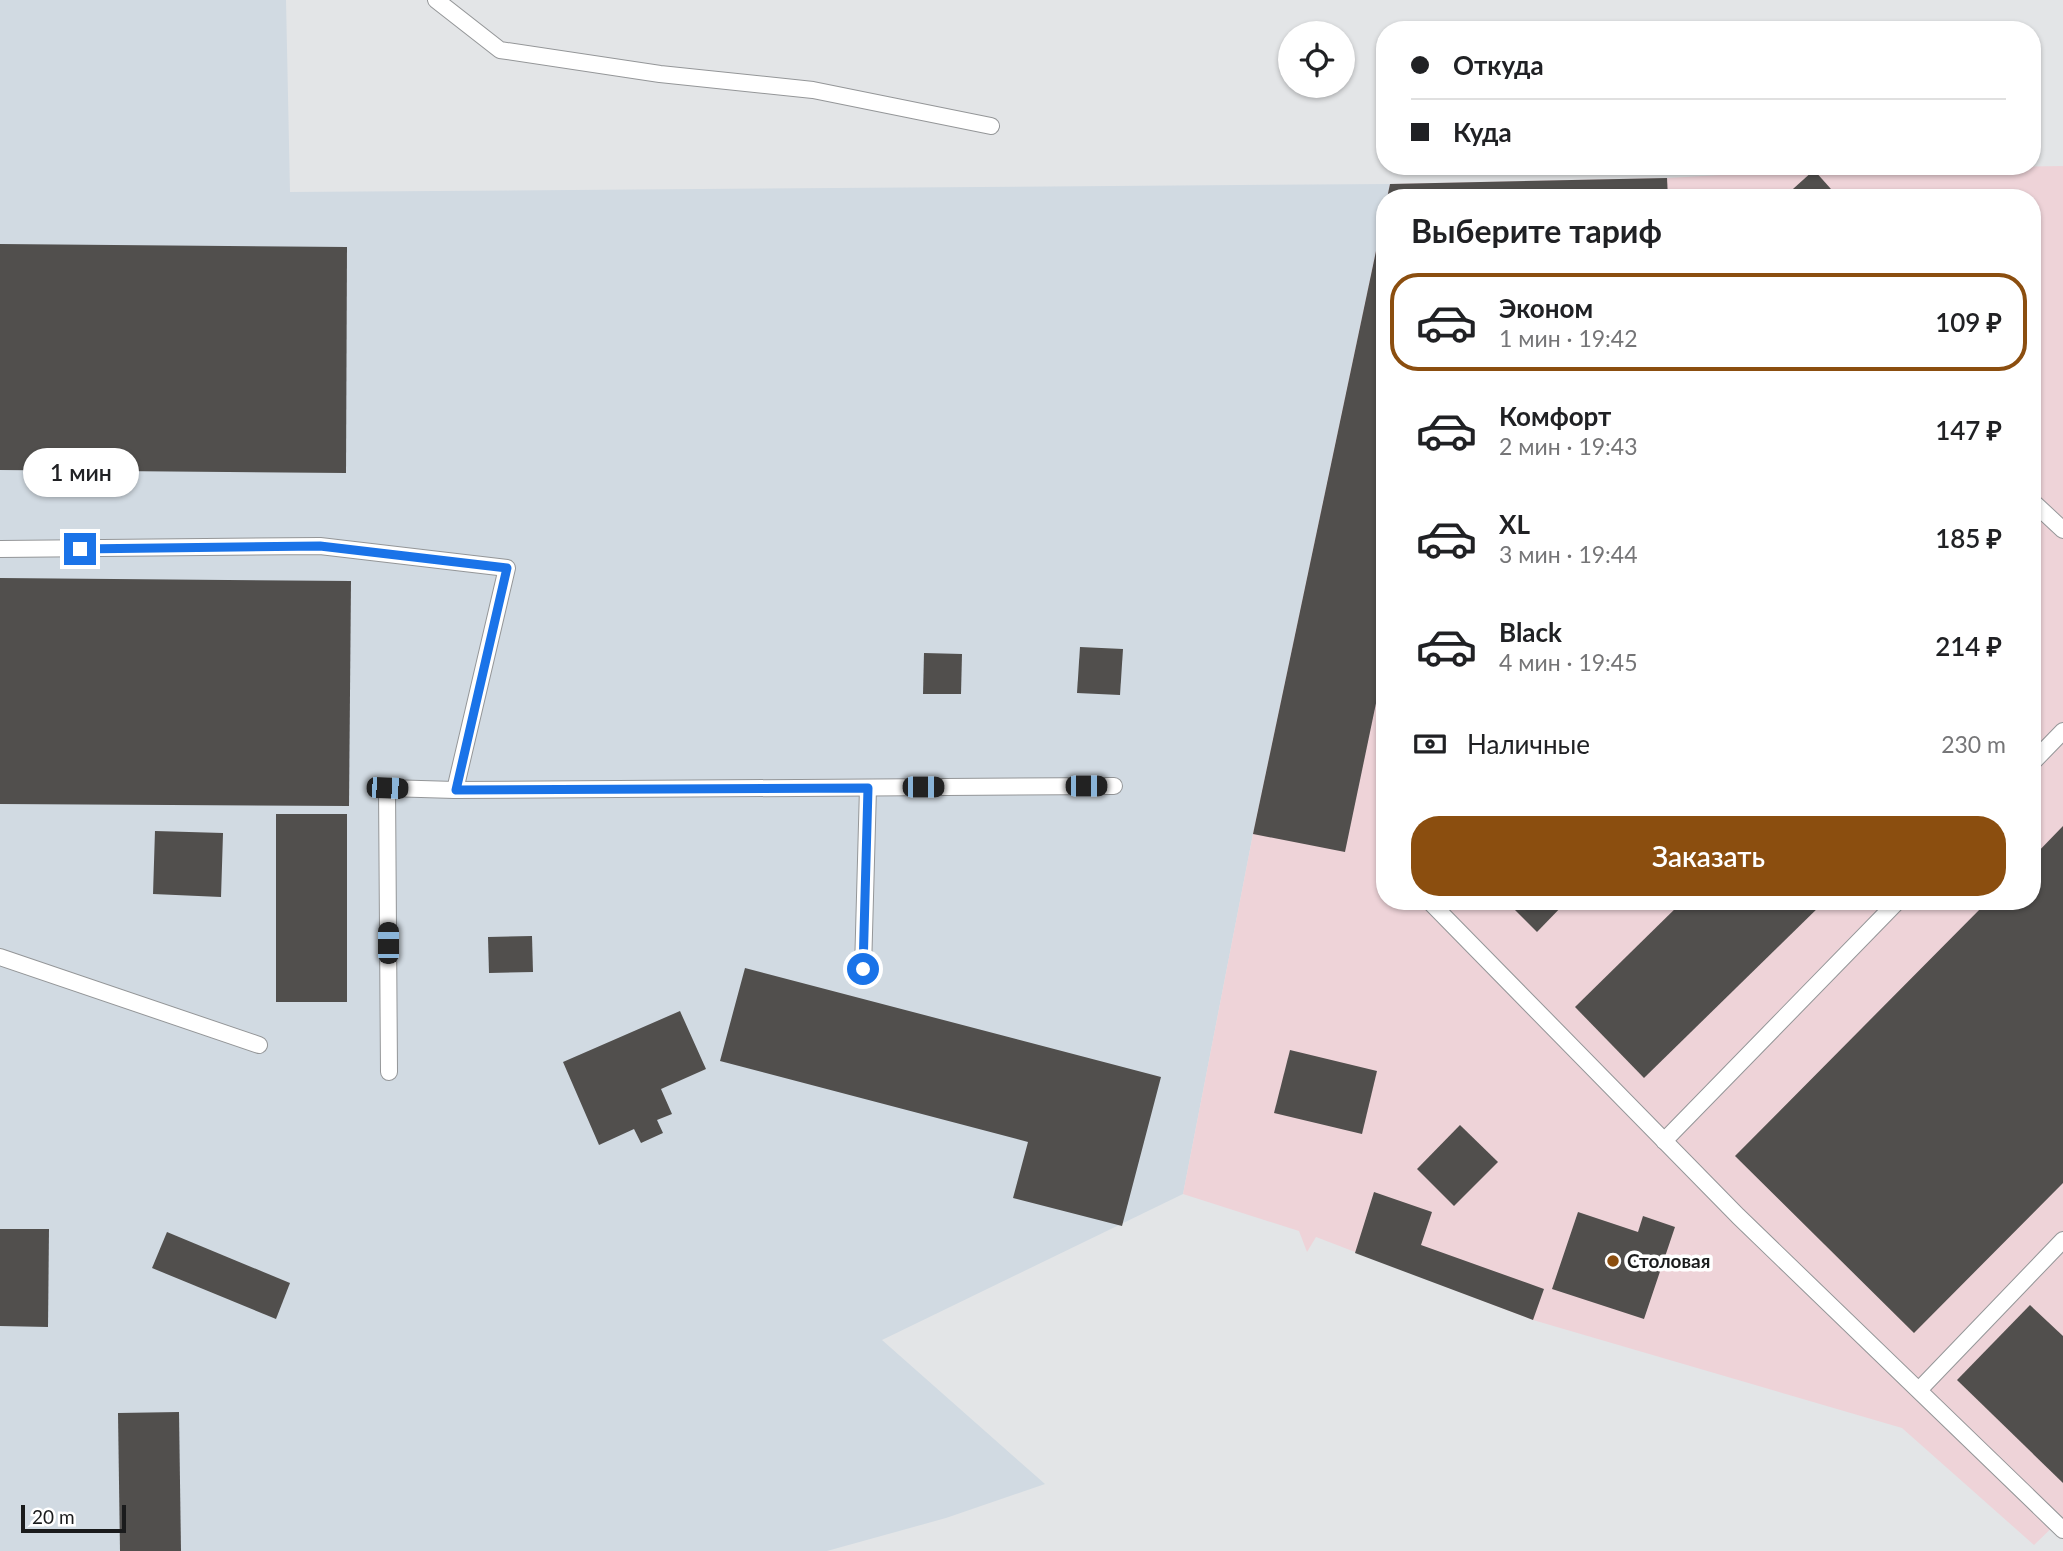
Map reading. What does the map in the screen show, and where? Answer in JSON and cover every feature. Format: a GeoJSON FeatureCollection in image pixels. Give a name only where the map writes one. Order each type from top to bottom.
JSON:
{"type":"FeatureCollection","features":[{"type":"Feature","properties":{"kind":"lane"},"geometry":{"type":"LineString","coordinates":[[436,0],[500,50],[660,74],[813,90],[991,126]]}},
{"type":"Feature","properties":{"kind":"lane"},"geometry":{"type":"LineString","coordinates":[[2041,509],[2063,530]]}},
{"type":"Feature","properties":{"kind":"lane"},"geometry":{"type":"LineString","coordinates":[[0,549],[320,546],[507,568],[456,790]]}},
{"type":"Feature","properties":{"kind":"lane"},"geometry":{"type":"LineString","coordinates":[[2041,754],[2063,731]]}},
{"type":"Feature","properties":{"kind":"lane"},"geometry":{"type":"LineString","coordinates":[[389,1072],[387,788],[456,790],[1114,786]]}},
{"type":"Feature","properties":{"kind":"lane"},"geometry":{"type":"LineString","coordinates":[[863,969],[868,788]]}},
{"type":"Feature","properties":{"kind":"lane"},"geometry":{"type":"LineString","coordinates":[[1438,910],[1738,1216],[2063,1530]]}},
{"type":"Feature","properties":{"kind":"lane"},"geometry":{"type":"LineString","coordinates":[[1664,1141],[1889,910]]}},
{"type":"Feature","properties":{"kind":"lane"},"geometry":{"type":"LineString","coordinates":[[0,957],[259,1045]]}},
{"type":"Feature","properties":{"kind":"lane"},"geometry":{"type":"LineString","coordinates":[[1919,1390],[2063,1240]]}},
{"type":"Feature","properties":{"kind":"shaded area"},"geometry":{"type":"Polygon","coordinates":[[[0,0],[286,0],[290,192],[1390,184],[1389,189],[1376,189],[1376,251],[1253,834],[1183,1194],[882,1340],[1045,1484],[946,1518],[827,1551],[0,1551],[0,0]]]}},
{"type":"Feature","properties":{"kind":"shaded area"},"geometry":{"type":"Polygon","coordinates":[[[2041,166],[2063,166],[2063,1517],[2034,1545],[1902,1428],[1533,1320],[1316,1237],[1307,1252],[1299,1231],[1183,1194],[1253,834],[1376,251],[1376,910],[2041,910],[2041,189],[1389,189],[1390,184],[1722,175],[2041,175],[2041,166]]]}},
{"type":"Feature","properties":{"kind":"building"},"geometry":{"type":"Polygon","coordinates":[[[1808,175],[1818,175],[1831,189],[1793,189],[1808,175]]]}},
{"type":"Feature","properties":{"kind":"building"},"geometry":{"type":"Polygon","coordinates":[[[1667,178],[1668,189],[1389,189],[1390,184],[1667,178]]]}},
{"type":"Feature","properties":{"kind":"building"},"geometry":{"type":"Polygon","coordinates":[[[0,244],[347,247],[346,473],[0,470],[0,244]]]}},
{"type":"Feature","properties":{"kind":"building"},"geometry":{"type":"Polygon","coordinates":[[[1376,251],[1376,703],[1345,852],[1253,834],[1376,251]]]}},
{"type":"Feature","properties":{"kind":"building"},"geometry":{"type":"Polygon","coordinates":[[[0,578],[351,581],[349,806],[0,804],[0,578]]]}},
{"type":"Feature","properties":{"kind":"building"},"geometry":{"type":"Polygon","coordinates":[[[1080,647],[1123,649],[1120,695],[1077,693],[1080,647]]]}},
{"type":"Feature","properties":{"kind":"building"},"geometry":{"type":"Polygon","coordinates":[[[924,653],[962,654],[961,694],[923,694],[924,653]]]}},
{"type":"Feature","properties":{"kind":"building"},"geometry":{"type":"Polygon","coordinates":[[[276,814],[347,814],[347,1002],[276,1002],[276,814]]]}},
{"type":"Feature","properties":{"kind":"building"},"geometry":{"type":"Polygon","coordinates":[[[2063,826],[2063,1183],[1914,1333],[1735,1156],[1979,910],[2041,910],[2041,849],[2063,826]]]}},
{"type":"Feature","properties":{"kind":"building"},"geometry":{"type":"Polygon","coordinates":[[[155,831],[223,833],[221,897],[153,894],[155,831]]]}},
{"type":"Feature","properties":{"kind":"building"},"geometry":{"type":"Polygon","coordinates":[[[1515,910],[1558,910],[1537,932],[1515,910]]]}},
{"type":"Feature","properties":{"kind":"building"},"geometry":{"type":"Polygon","coordinates":[[[1674,910],[1816,910],[1644,1078],[1575,1007],[1674,910]]]}},
{"type":"Feature","properties":{"kind":"building"},"geometry":{"type":"Polygon","coordinates":[[[532,936],[533,972],[489,973],[488,937],[532,936]]]}},
{"type":"Feature","properties":{"kind":"building"},"geometry":{"type":"Polygon","coordinates":[[[745,968],[1161,1077],[1122,1226],[1013,1198],[1028,1142],[720,1061],[745,968]]]}},
{"type":"Feature","properties":{"kind":"building"},"geometry":{"type":"Polygon","coordinates":[[[680,1011],[706,1069],[661,1089],[672,1114],[657,1120],[663,1133],[641,1143],[634,1129],[599,1145],[563,1062],[680,1011]]]}},
{"type":"Feature","properties":{"kind":"building"},"geometry":{"type":"Polygon","coordinates":[[[1290,1050],[1377,1071],[1362,1134],[1274,1113],[1290,1050]]]}},
{"type":"Feature","properties":{"kind":"building"},"geometry":{"type":"Polygon","coordinates":[[[1460,1125],[1498,1162],[1454,1206],[1417,1169],[1460,1125]]]}},
{"type":"Feature","properties":{"kind":"building"},"geometry":{"type":"Polygon","coordinates":[[[1374,1192],[1432,1212],[1421,1245],[1544,1289],[1533,1320],[1355,1253],[1374,1192]]]}},
{"type":"Feature","properties":{"kind":"building","name":"Столовая"},"geometry":{"type":"Polygon","coordinates":[[[1578,1212],[1638,1232],[1643,1216],[1675,1227],[1644,1319],[1552,1289],[1578,1212]]]}},
{"type":"Feature","properties":{"kind":"building"},"geometry":{"type":"Polygon","coordinates":[[[0,1229],[49,1229],[48,1327],[0,1326],[0,1229]]]}},
{"type":"Feature","properties":{"kind":"building"},"geometry":{"type":"Polygon","coordinates":[[[167,1232],[290,1283],[276,1319],[152,1268],[167,1232]]]}},
{"type":"Feature","properties":{"kind":"building"},"geometry":{"type":"Polygon","coordinates":[[[2030,1305],[2063,1336],[2063,1483],[1957,1380],[2030,1305]]]}},
{"type":"Feature","properties":{"kind":"building"},"geometry":{"type":"Polygon","coordinates":[[[179,1412],[181,1551],[120,1551],[118,1413],[179,1412]]]}},
{"type":"Feature","properties":{"kind":"place","name":"Столовая"},"geometry":{"type":"Point","coordinates":[1613,1261]}},
{"type":"Feature","properties":{"kind":"route"},"geometry":{"type":"LineString","coordinates":[[80,549],[320,546],[507,568],[456,790],[868,788],[863,969]]}}]}
